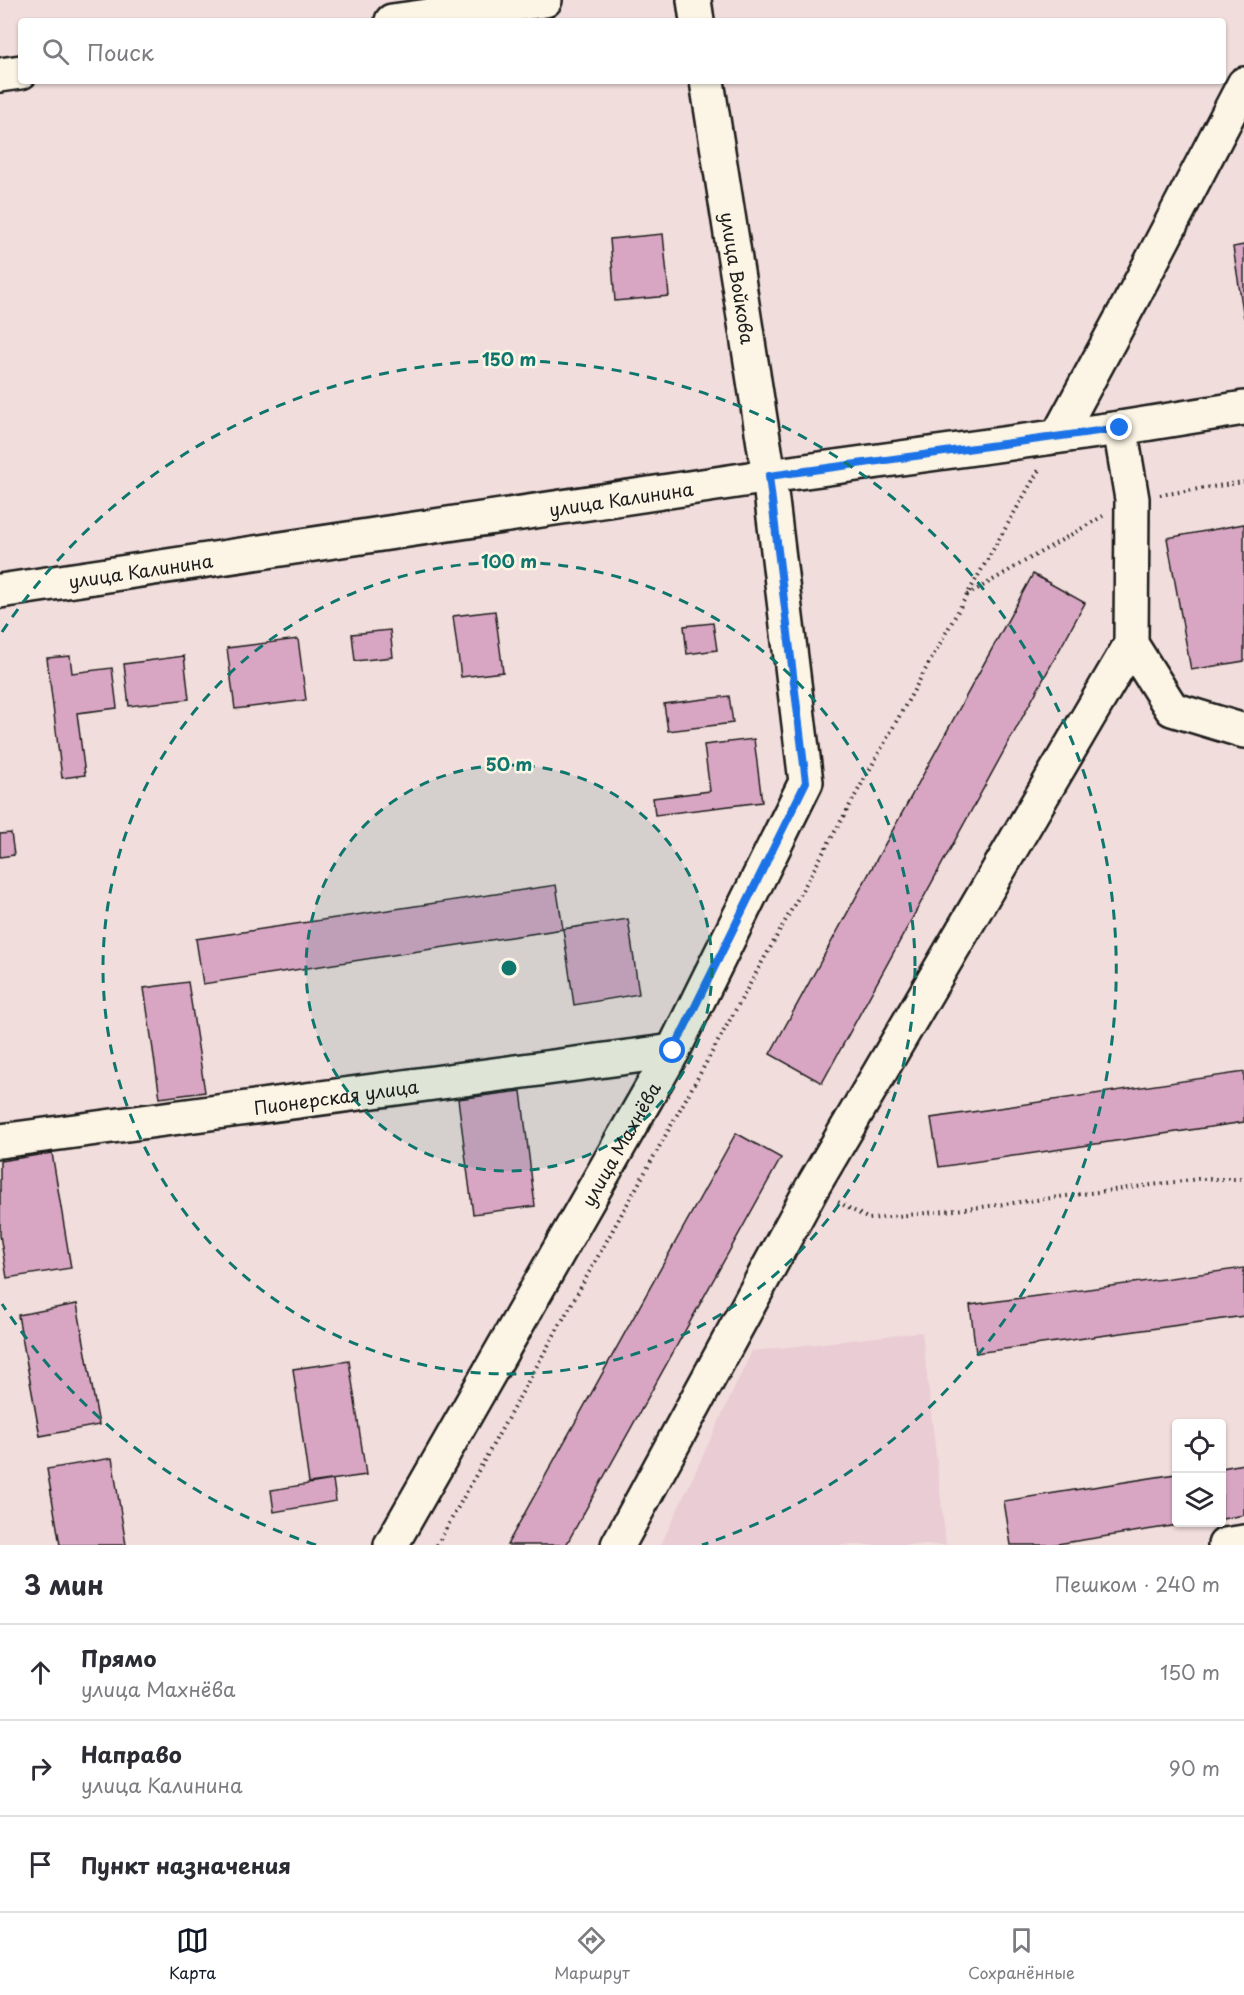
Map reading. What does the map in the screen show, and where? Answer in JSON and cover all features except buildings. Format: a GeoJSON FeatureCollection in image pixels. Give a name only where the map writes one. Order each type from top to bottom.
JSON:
{"type":"FeatureCollection","features":[{"type":"Feature","properties":{"kind":"street"},"geometry":{"type":"LineString","coordinates":[[414,18],[545,0]]}},
{"type":"Feature","properties":{"kind":"street"},"geometry":{"type":"LineString","coordinates":[[694,0],[697,18]]}},
{"type":"Feature","properties":{"kind":"street"},"geometry":{"type":"LineString","coordinates":[[0,75],[18,72]]}},
{"type":"Feature","properties":{"kind":"street","name":"улица Войкова"},"geometry":{"type":"LineString","coordinates":[[707,84],[769,476]]}},
{"type":"Feature","properties":{"kind":"street"},"geometry":{"type":"LineString","coordinates":[[1058,436],[1241,89]]}},
{"type":"Feature","properties":{"kind":"street","name":"улица Калинина"},"geometry":{"type":"LineString","coordinates":[[0,591],[769,476],[1120,428],[1244,408]]}},
{"type":"Feature","properties":{"kind":"street"},"geometry":{"type":"LineString","coordinates":[[618,1545],[812,1188],[1131,644],[1132,499],[1120,428]]}},
{"type":"Feature","properties":{"kind":"street","name":"улица Махнёва"},"geometry":{"type":"LineString","coordinates":[[391,1545],[673,1051],[806,782],[769,476]]}},
{"type":"Feature","properties":{"kind":"street"},"geometry":{"type":"LineString","coordinates":[[1131,644],[1172,709],[1244,731]]}},
{"type":"Feature","properties":{"kind":"street","name":"Пионерская улица"},"geometry":{"type":"LineString","coordinates":[[0,1141],[673,1051]]}},
{"type":"Feature","properties":{"kind":"street"},"geometry":{"type":"LineString","coordinates":[[1225,1545],[1244,1542]]}},
{"type":"Feature","properties":{"kind":"path"},"geometry":{"type":"LineString","coordinates":[[437,1545],[966,595],[1058,436]]}},
{"type":"Feature","properties":{"kind":"path"},"geometry":{"type":"LineString","coordinates":[[966,595],[1132,499],[1244,482]]}},
{"type":"Feature","properties":{"kind":"path"},"geometry":{"type":"LineString","coordinates":[[812,1188],[869,1219],[975,1208],[1198,1179],[1244,1179]]}},
{"type":"Feature","properties":{"kind":"shaded area"},"geometry":{"type":"Polygon","coordinates":[[[922,1332],[946,1545],[661,1545],[752,1351],[922,1332]]]}},
{"type":"Feature","properties":{"kind":"route"},"geometry":{"type":"LineString","coordinates":[[673,1051],[806,782],[769,476],[1120,428]]}}]}
